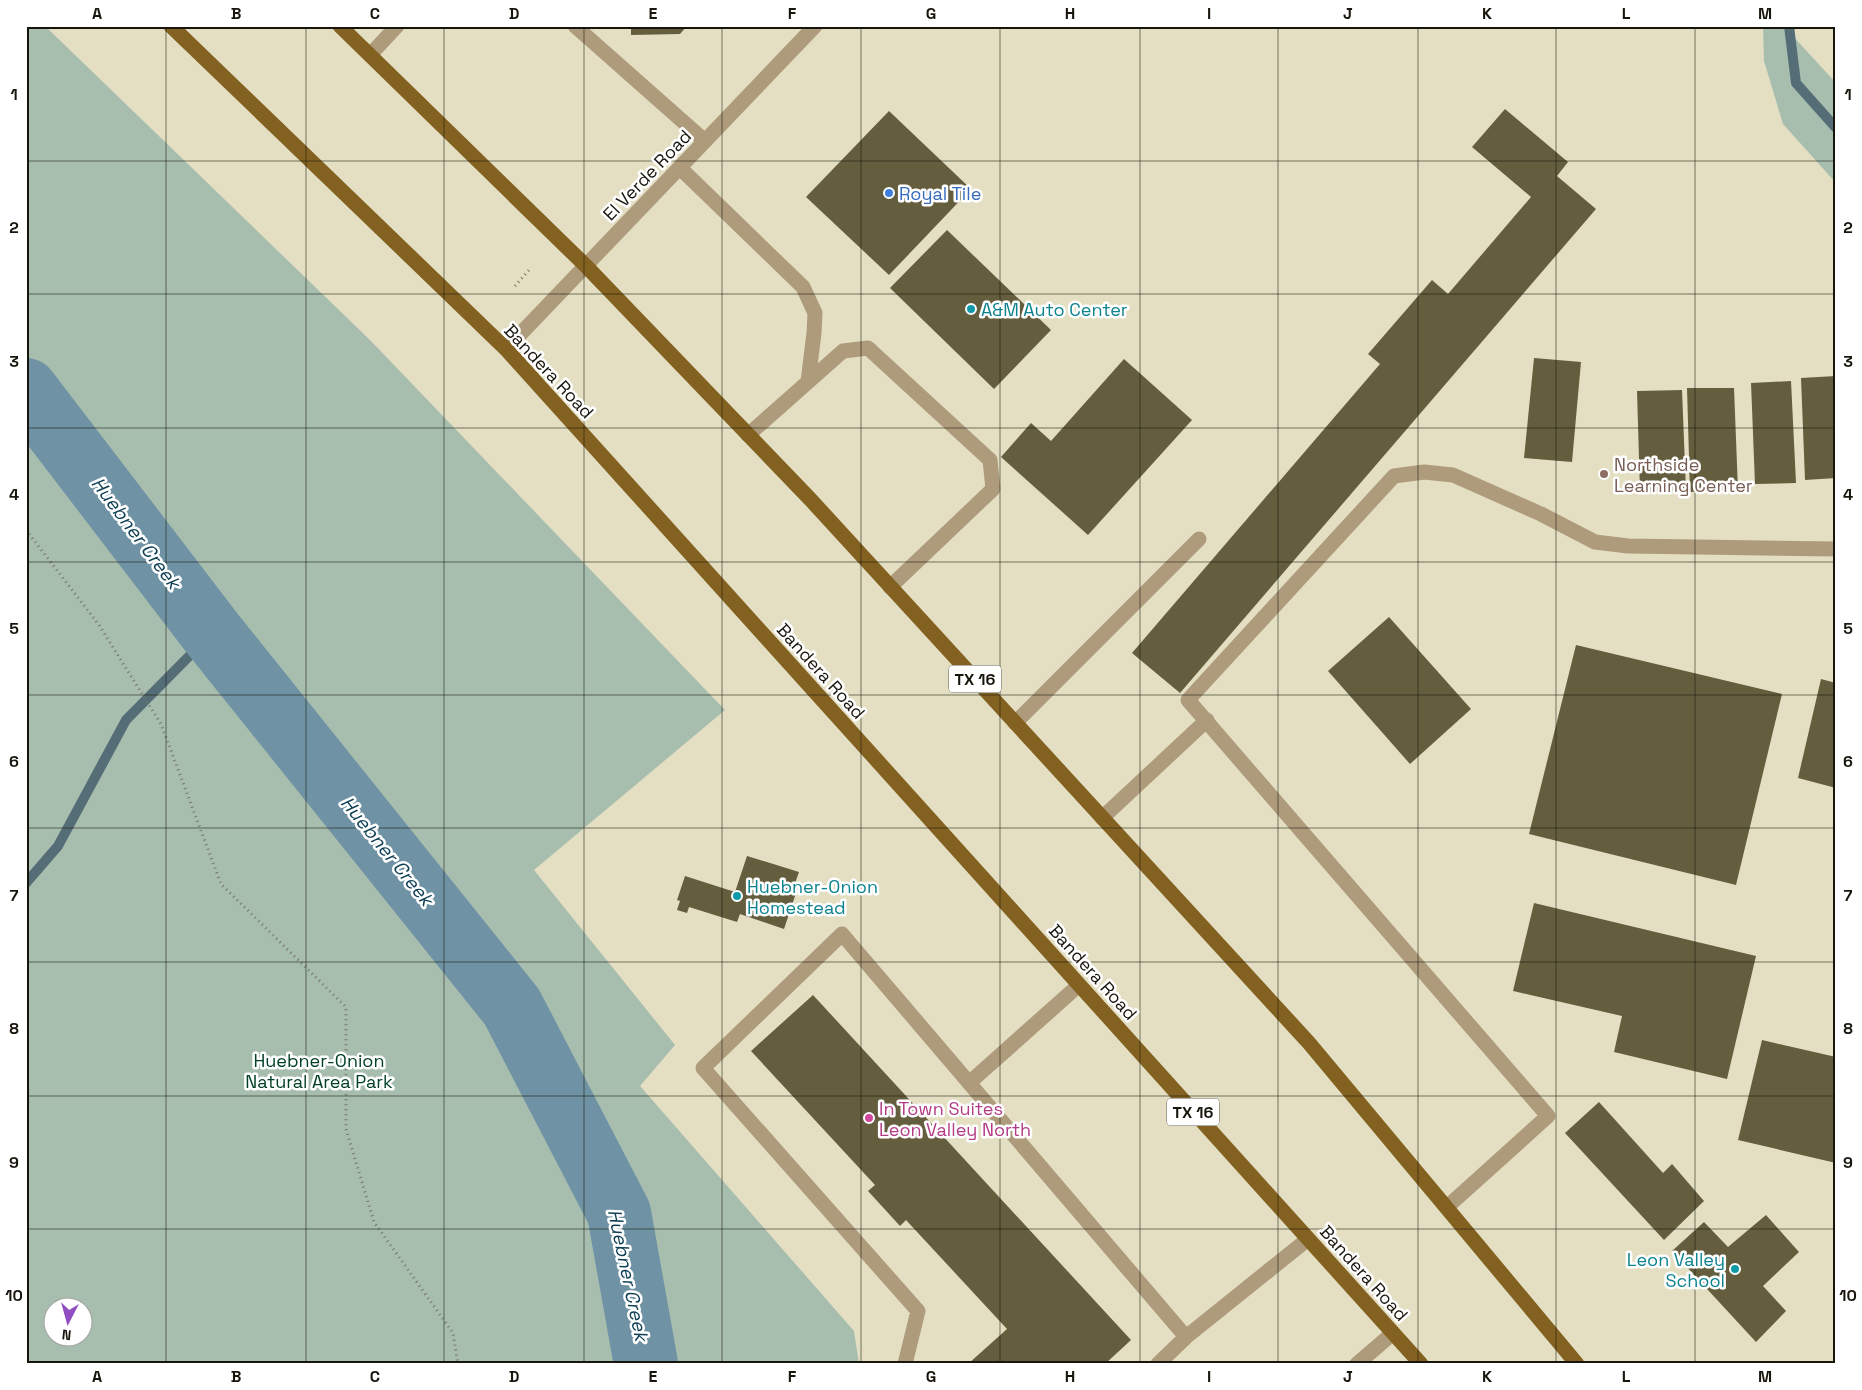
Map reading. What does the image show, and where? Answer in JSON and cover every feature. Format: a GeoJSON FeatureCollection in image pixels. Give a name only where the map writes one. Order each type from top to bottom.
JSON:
{"type":"FeatureCollection","features":[{"type":"Feature","properties":{"kind":"main road","name":"Bandera Road"},"geometry":{"type":"LineString","coordinates":[[171,26],[506,350],[1421,1364]]}},
{"type":"Feature","properties":{"kind":"main road","name":"TX 16"},"geometry":{"type":"LineString","coordinates":[[340,26],[586,266],[890,586],[1309,1044],[1577,1364]]}},
{"type":"Feature","properties":{"kind":"street"},"geometry":{"type":"LineString","coordinates":[[370,55],[397,26]]}},
{"type":"Feature","properties":{"kind":"street"},"geometry":{"type":"LineString","coordinates":[[575,26],[704,141]]}},
{"type":"Feature","properties":{"kind":"street","name":"El Verde Road"},"geometry":{"type":"LineString","coordinates":[[506,350],[815,26]]}},
{"type":"Feature","properties":{"kind":"street"},"geometry":{"type":"LineString","coordinates":[[680,168],[803,287],[815,313],[808,382]]}},
{"type":"Feature","properties":{"kind":"street"},"geometry":{"type":"LineString","coordinates":[[748,435],[843,351],[868,348],[990,460],[993,489],[890,586]]}},
{"type":"Feature","properties":{"kind":"street"},"geometry":{"type":"LineString","coordinates":[[1447,1207],[1548,1116],[1188,700],[1394,476],[1424,472],[1453,475],[1541,514],[1595,542],[1628,546],[1836,549]]}},
{"type":"Feature","properties":{"kind":"street"},"geometry":{"type":"LineString","coordinates":[[1015,723],[1199,539]]}},
{"type":"Feature","properties":{"kind":"street"},"geometry":{"type":"LineString","coordinates":[[1102,818],[1207,720]]}},
{"type":"Feature","properties":{"kind":"street"},"geometry":{"type":"LineString","coordinates":[[905,1364],[918,1311],[703,1068],[842,934],[1186,1337]]}},
{"type":"Feature","properties":{"kind":"street"},"geometry":{"type":"LineString","coordinates":[[969,1083],[1079,984]]}},
{"type":"Feature","properties":{"kind":"street"},"geometry":{"type":"LineString","coordinates":[[1158,1364],[1186,1337],[1308,1239]]}},
{"type":"Feature","properties":{"kind":"street"},"geometry":{"type":"LineString","coordinates":[[1357,1364],[1393,1333]]}},
{"type":"Feature","properties":{"kind":"path"},"geometry":{"type":"LineString","coordinates":[[515,286],[529,270]]}},
{"type":"Feature","properties":{"kind":"path"},"geometry":{"type":"LineString","coordinates":[[26,530],[99,625],[161,724],[221,884],[346,1007],[346,1130],[374,1222],[453,1333],[458,1364]]}},
{"type":"Feature","properties":{"kind":"green space","name":"Huebner-Onion Natural Area Park"},"geometry":{"type":"Polygon","coordinates":[[[26,26],[45,26],[370,340],[725,710],[534,870],[675,1045],[640,1086],[854,1331],[859,1364],[26,1364],[26,26]]]}},
{"type":"Feature","properties":{"kind":"green space"},"geometry":{"type":"Polygon","coordinates":[[[1763,26],[1798,26],[1791,34],[1836,83],[1836,183],[1783,124],[1764,61],[1763,26]]]}},
{"type":"Feature","properties":{"kind":"building"},"geometry":{"type":"Polygon","coordinates":[[[631,26],[687,26],[680,34],[631,35],[631,26]]]}},
{"type":"Feature","properties":{"kind":"building"},"geometry":{"type":"Polygon","coordinates":[[[1505,109],[1568,162],[1557,176],[1596,209],[1180,693],[1132,653],[1380,364],[1368,354],[1432,280],[1448,294],[1531,197],[1472,147],[1505,109]]]}},
{"type":"Feature","properties":{"kind":"building","name":"Royal Tile"},"geometry":{"type":"Polygon","coordinates":[[[889,111],[971,189],[889,275],[806,197],[889,111]]]}},
{"type":"Feature","properties":{"kind":"building","name":"A&M Auto Center"},"geometry":{"type":"Polygon","coordinates":[[[947,230],[1051,330],[994,389],[890,288],[947,230]]]}},
{"type":"Feature","properties":{"kind":"building"},"geometry":{"type":"Polygon","coordinates":[[[1534,358],[1581,362],[1572,462],[1524,458],[1534,358]]]}},
{"type":"Feature","properties":{"kind":"building"},"geometry":{"type":"Polygon","coordinates":[[[1124,359],[1192,420],[1088,535],[1001,457],[1031,423],[1051,441],[1124,359]]]}},
{"type":"Feature","properties":{"kind":"building"},"geometry":{"type":"Polygon","coordinates":[[[1836,376],[1836,478],[1805,480],[1801,378],[1836,376]]]}},
{"type":"Feature","properties":{"kind":"building"},"geometry":{"type":"Polygon","coordinates":[[[1791,381],[1796,483],[1755,484],[1751,383],[1791,381]]]}},
{"type":"Feature","properties":{"kind":"building"},"geometry":{"type":"Polygon","coordinates":[[[1687,388],[1734,388],[1738,490],[1690,492],[1687,388]]]}},
{"type":"Feature","properties":{"kind":"building"},"geometry":{"type":"Polygon","coordinates":[[[1682,390],[1686,491],[1640,492],[1637,391],[1682,390]]]}},
{"type":"Feature","properties":{"kind":"building"},"geometry":{"type":"Polygon","coordinates":[[[1389,617],[1471,709],[1410,764],[1328,671],[1389,617]]]}},
{"type":"Feature","properties":{"kind":"building"},"geometry":{"type":"Polygon","coordinates":[[[1576,645],[1782,694],[1736,885],[1529,834],[1576,645]]]}},
{"type":"Feature","properties":{"kind":"building"},"geometry":{"type":"Polygon","coordinates":[[[1821,679],[1836,683],[1836,788],[1798,778],[1821,679]]]}},
{"type":"Feature","properties":{"kind":"building","name":"Huebner-Onion Homestead"},"geometry":{"type":"Polygon","coordinates":[[[747,856],[799,872],[793,889],[797,890],[784,929],[740,914],[737,922],[689,907],[687,913],[677,910],[680,901],[677,900],[685,876],[735,892],[747,856]]]}},
{"type":"Feature","properties":{"kind":"building"},"geometry":{"type":"Polygon","coordinates":[[[1534,903],[1756,956],[1727,1079],[1614,1052],[1622,1016],[1513,991],[1534,903]]]}},
{"type":"Feature","properties":{"kind":"building","name":"In Town Suites Leon Valley North"},"geometry":{"type":"Polygon","coordinates":[[[813,995],[1131,1340],[1105,1364],[968,1364],[1007,1329],[906,1220],[900,1226],[868,1191],[875,1185],[751,1051],[813,995]]]}},
{"type":"Feature","properties":{"kind":"building"},"geometry":{"type":"Polygon","coordinates":[[[1762,1040],[1836,1057],[1836,1163],[1738,1140],[1762,1040]]]}},
{"type":"Feature","properties":{"kind":"building"},"geometry":{"type":"Polygon","coordinates":[[[1599,1102],[1663,1173],[1672,1164],[1704,1201],[1664,1240],[1565,1133],[1599,1102]]]}},
{"type":"Feature","properties":{"kind":"building","name":"Leon Valley School"},"geometry":{"type":"Polygon","coordinates":[[[1766,1215],[1799,1252],[1763,1286],[1786,1311],[1756,1342],[1672,1251],[1704,1222],[1728,1247],[1766,1215]]]}},
{"type":"Feature","properties":{"kind":"waterway"},"geometry":{"type":"LineString","coordinates":[[1789,26],[1796,83],[1836,128]]}},
{"type":"Feature","properties":{"kind":"waterway","name":"Huebner Creek"},"geometry":{"type":"LineString","coordinates":[[26,390],[212,633],[512,1007],[619,1213],[646,1364]]}},
{"type":"Feature","properties":{"kind":"waterway"},"geometry":{"type":"LineString","coordinates":[[26,883],[58,846],[126,720],[212,633]]}},
{"type":"Feature","properties":{"kind":"place","name":"Royal Tile"},"geometry":{"type":"Point","coordinates":[889,193]}},
{"type":"Feature","properties":{"kind":"place","name":"A&M Auto Center"},"geometry":{"type":"Point","coordinates":[971,309]}},
{"type":"Feature","properties":{"kind":"place","name":"Northside Learning Center"},"geometry":{"type":"Point","coordinates":[1604,474]}},
{"type":"Feature","properties":{"kind":"place","name":"Huebner-Onion Homestead"},"geometry":{"type":"Point","coordinates":[737,896]}},
{"type":"Feature","properties":{"kind":"place","name":"In Town Suites Leon Valley North"},"geometry":{"type":"Point","coordinates":[869,1118]}},
{"type":"Feature","properties":{"kind":"place","name":"Leon Valley School"},"geometry":{"type":"Point","coordinates":[1735,1269]}}]}
